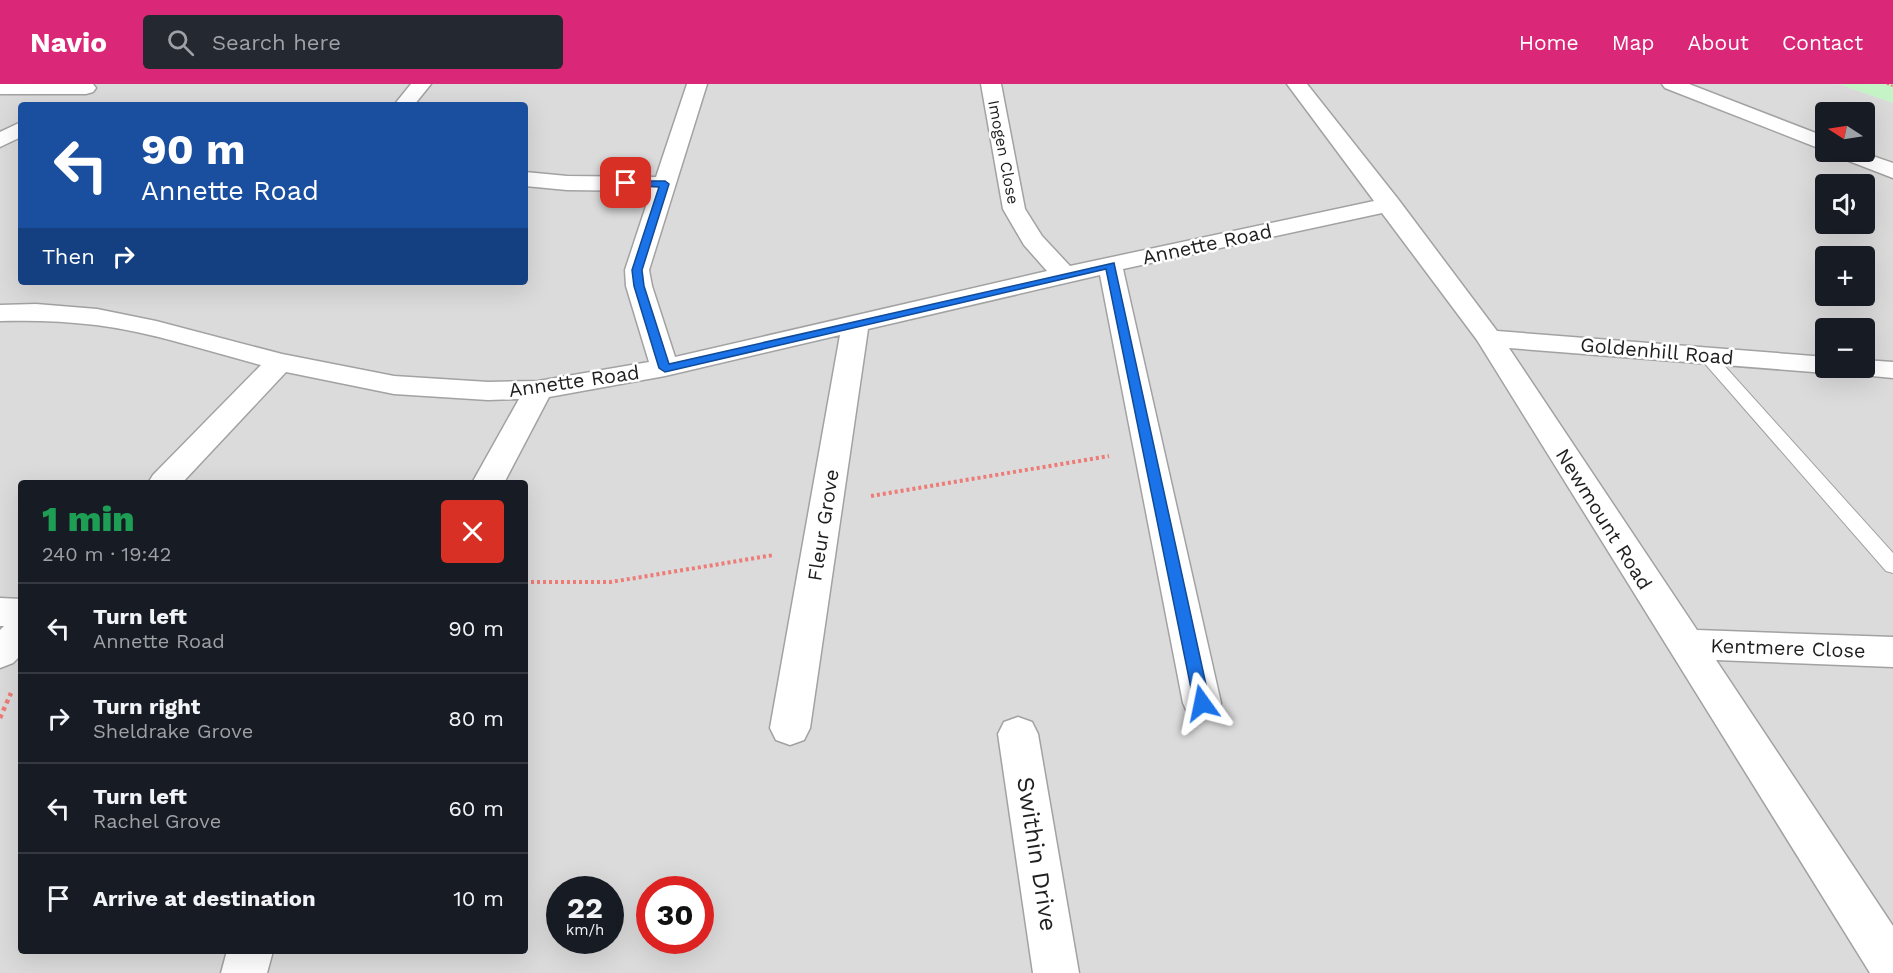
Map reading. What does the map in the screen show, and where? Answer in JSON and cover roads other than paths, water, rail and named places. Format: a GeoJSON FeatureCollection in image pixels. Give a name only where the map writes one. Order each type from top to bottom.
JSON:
{"type":"FeatureCollection","features":[{"type":"Feature","properties":{"kind":"street"},"geometry":{"type":"LineString","coordinates":[[406,102],[421,84]]}},
{"type":"Feature","properties":{"kind":"street"},"geometry":{"type":"LineString","coordinates":[[665,368],[639,286],[637,270],[697,84]]}},
{"type":"Feature","properties":{"kind":"street","name":"Imogen Close"},"geometry":{"type":"LineString","coordinates":[[991,84],[1014,210],[1032,240],[1064,275]]}},
{"type":"Feature","properties":{"kind":"street","name":"Newmount Road"},"geometry":{"type":"LineString","coordinates":[[1297,84],[1390,204],[1489,338],[1893,967]]}},
{"type":"Feature","properties":{"kind":"street"},"geometry":{"type":"LineString","coordinates":[[1672,84],[1815,141]]}},
{"type":"Feature","properties":{"kind":"street"},"geometry":{"type":"LineString","coordinates":[[0,88],[91,86]]}},
{"type":"Feature","properties":{"kind":"street"},"geometry":{"type":"LineString","coordinates":[[64,102],[91,86]]}},
{"type":"Feature","properties":{"kind":"street"},"geometry":{"type":"LineString","coordinates":[[0,141],[18,130]]}},
{"type":"Feature","properties":{"kind":"street"},"geometry":{"type":"LineString","coordinates":[[1869,162],[1893,171]]}},
{"type":"Feature","properties":{"kind":"street"},"geometry":{"type":"LineString","coordinates":[[528,179],[567,183],[665,184]]}},
{"type":"Feature","properties":{"kind":"street","name":"Annette Road"},"geometry":{"type":"LineString","coordinates":[[0,313],[36,312],[97,317],[156,329],[280,362],[394,386],[488,391],[538,390],[665,368],[856,322],[1390,204]]}},
{"type":"Feature","properties":{"kind":"street"},"geometry":{"type":"LineString","coordinates":[[1110,265],[1202,703]]}},
{"type":"Feature","properties":{"kind":"street","name":"Fleur Grove"},"geometry":{"type":"LineString","coordinates":[[790,728],[856,322]]}},
{"type":"Feature","properties":{"kind":"street","name":"Goldenhill Road"},"geometry":{"type":"LineString","coordinates":[[1489,338],[1815,364]]}},
{"type":"Feature","properties":{"kind":"street"},"geometry":{"type":"LineString","coordinates":[[167,480],[280,362]]}},
{"type":"Feature","properties":{"kind":"street"},"geometry":{"type":"LineString","coordinates":[[1875,369],[1893,370]]}},
{"type":"Feature","properties":{"kind":"street"},"geometry":{"type":"LineString","coordinates":[[490,480],[538,390]]}},
{"type":"Feature","properties":{"kind":"street"},"geometry":{"type":"LineString","coordinates":[[0,612],[18,613]]}},
{"type":"Feature","properties":{"kind":"street"},"geometry":{"type":"LineString","coordinates":[[0,653],[18,635]]}},
{"type":"Feature","properties":{"kind":"street","name":"Kentmere Close"},"geometry":{"type":"LineString","coordinates":[[1684,644],[1893,652]]}},
{"type":"Feature","properties":{"kind":"street","name":"Swithin Drive"},"geometry":{"type":"LineString","coordinates":[[1018,734],[1056,973]]}},
{"type":"Feature","properties":{"kind":"street"},"geometry":{"type":"LineString","coordinates":[[244,973],[249,954]]}},
{"type":"Feature","properties":{"kind":"lane"},"geometry":{"type":"LineString","coordinates":[[1706,355],[1893,566]]}}]}
